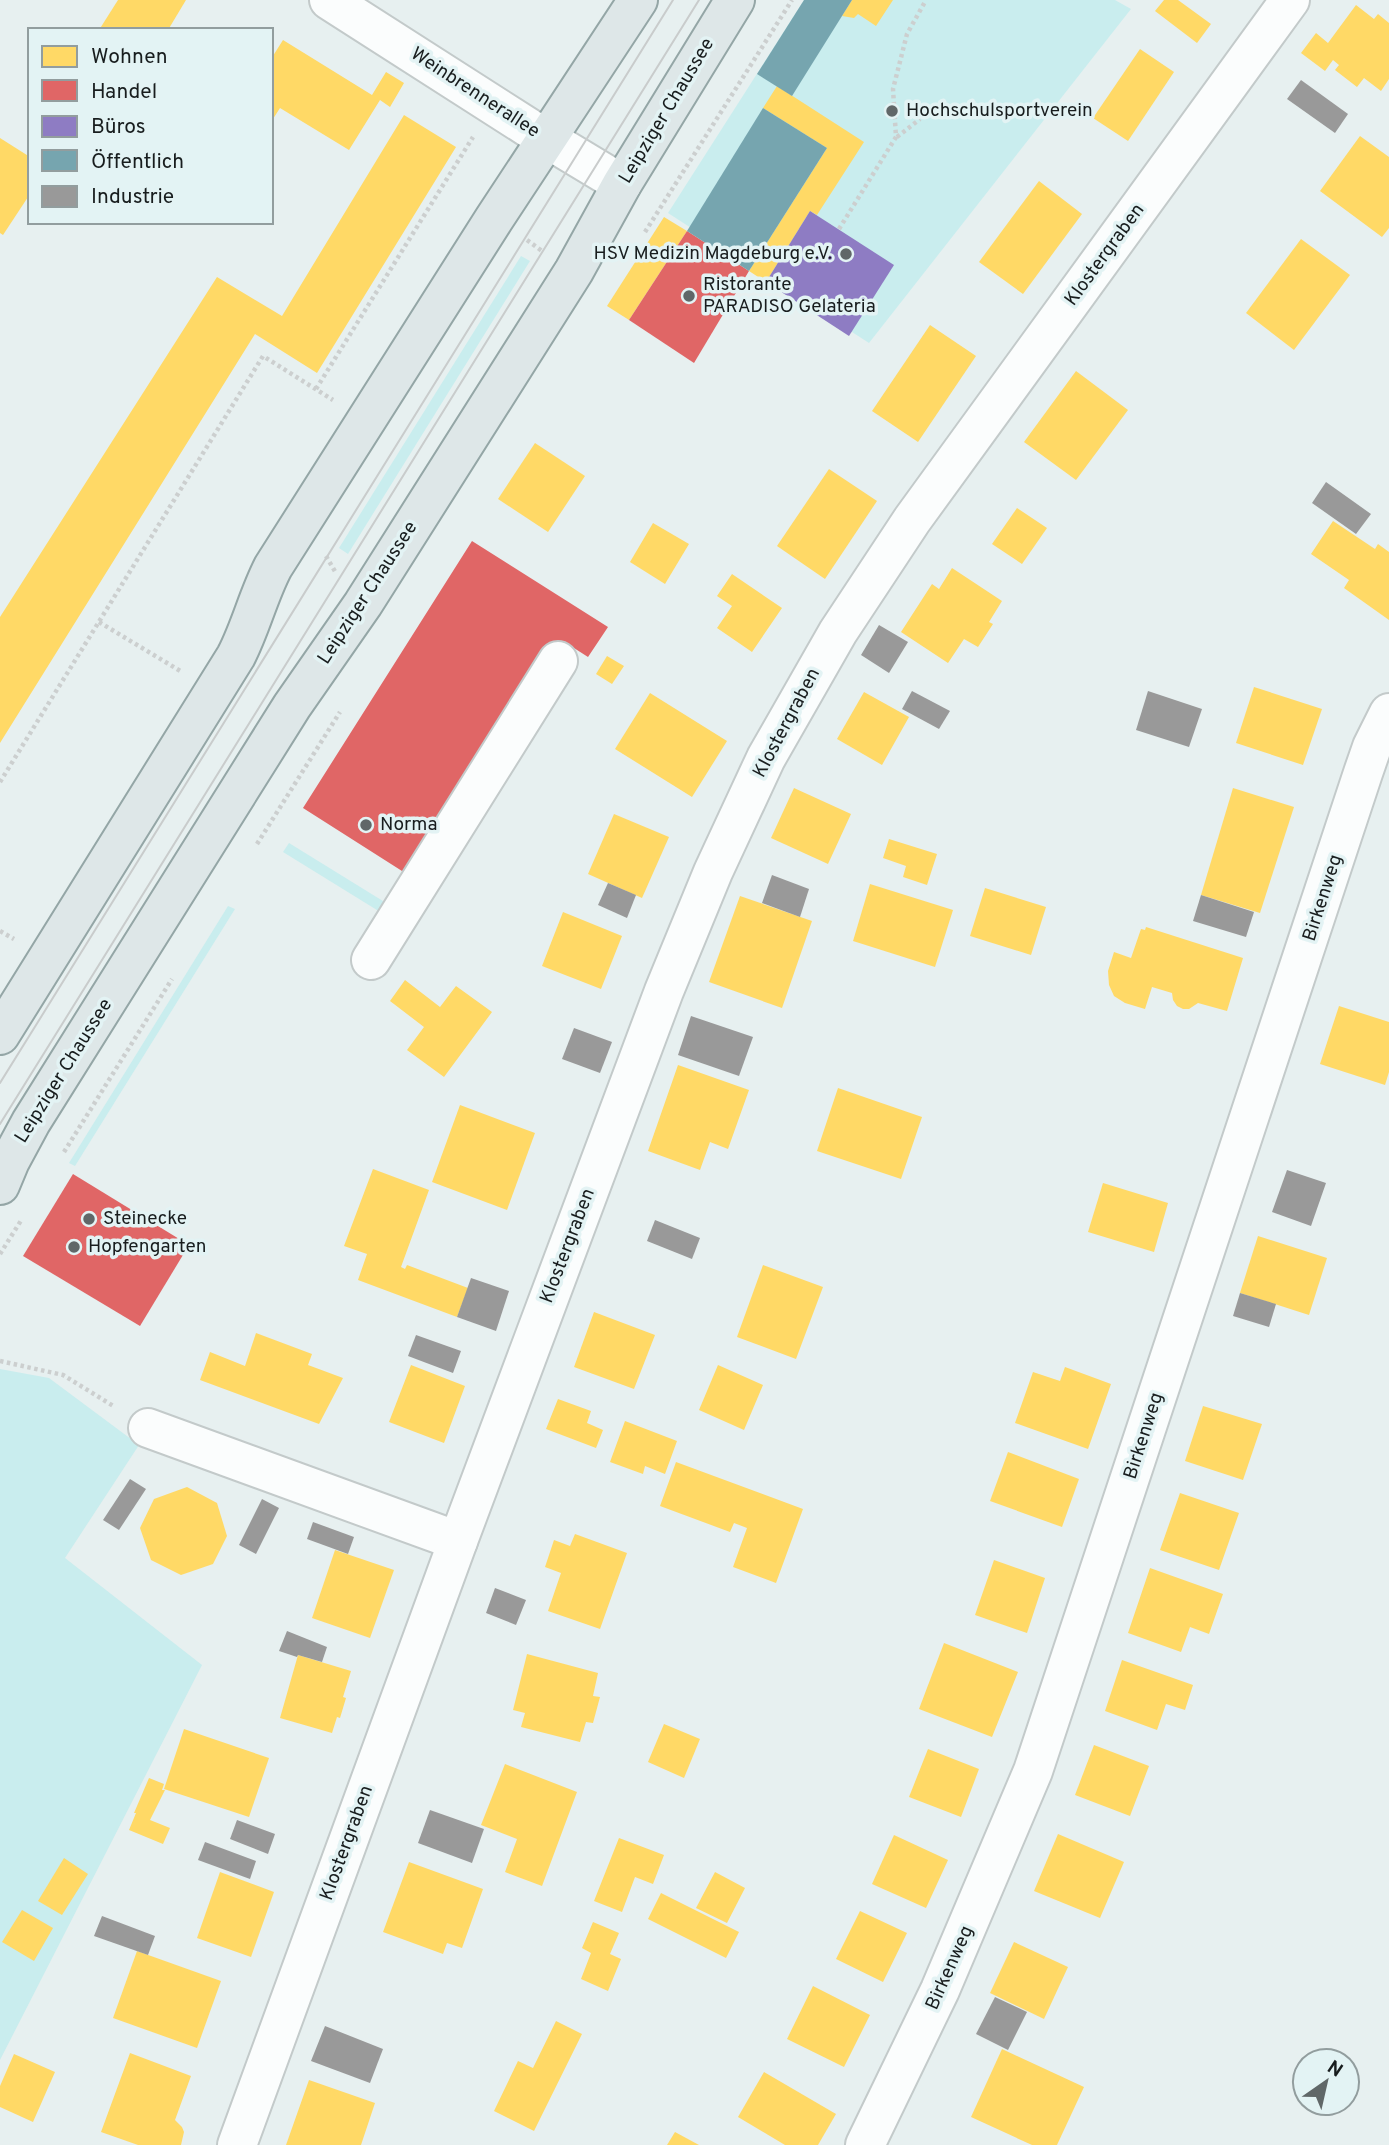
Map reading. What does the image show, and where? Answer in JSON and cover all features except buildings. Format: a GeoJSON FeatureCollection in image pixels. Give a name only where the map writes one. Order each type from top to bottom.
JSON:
{"type":"FeatureCollection","features":[{"type":"Feature","properties":{"kind":"main road"},"geometry":{"type":"LineString","coordinates":[[0,1035],[236,656],[267,578],[303,519],[546,138],[638,0]]}},
{"type":"Feature","properties":{"kind":"main road","name":"Leipziger Chaussee"},"geometry":{"type":"LineString","coordinates":[[0,1185],[31,1122],[292,706],[363,604],[574,271],[622,184],[735,0]]}},
{"type":"Feature","properties":{"kind":"street","name":"Weinbrennerallee"},"geometry":{"type":"LineString","coordinates":[[328,0],[622,184]]}},
{"type":"Feature","properties":{"kind":"street","name":"Klostergraben"},"geometry":{"type":"LineString","coordinates":[[237,2145],[458,1541],[664,991],[713,872],[766,758],[838,632],[912,520],[1290,0]]}},
{"type":"Feature","properties":{"kind":"street"},"geometry":{"type":"LineString","coordinates":[[371,960],[558,661]]}},
{"type":"Feature","properties":{"kind":"street","name":"Birkenweg"},"geometry":{"type":"LineString","coordinates":[[864,2145],[940,1990],[1033,1771],[1363,773],[1389,713]]}},
{"type":"Feature","properties":{"kind":"street"},"geometry":{"type":"LineString","coordinates":[[148,1428],[458,1541]]}},
{"type":"Feature","properties":{"kind":"path"},"geometry":{"type":"LineString","coordinates":[[896,137],[894,89],[907,34],[926,0]]}},
{"type":"Feature","properties":{"kind":"path"},"geometry":{"type":"LineString","coordinates":[[316,389],[494,104]]}},
{"type":"Feature","properties":{"kind":"path"},"geometry":{"type":"LineString","coordinates":[[839,229],[896,137],[920,119]]}},
{"type":"Feature","properties":{"kind":"path"},"geometry":{"type":"LineString","coordinates":[[494,219],[574,271]]}},
{"type":"Feature","properties":{"kind":"path"},"geometry":{"type":"LineString","coordinates":[[0,782],[263,356],[343,406]]}},
{"type":"Feature","properties":{"kind":"path"},"geometry":{"type":"LineString","coordinates":[[303,519],[349,594],[363,604]]}},
{"type":"Feature","properties":{"kind":"path"},"geometry":{"type":"LineString","coordinates":[[99,622],[188,676]]}},
{"type":"Feature","properties":{"kind":"path"},"geometry":{"type":"LineString","coordinates":[[0,1361],[63,1375],[148,1428]]}},
{"type":"Feature","properties":{"kind":"shaded area","name":"Hochschulsportverein"},"geometry":{"type":"Polygon","coordinates":[[[804,0],[1115,0],[1131,9],[869,343],[668,213],[804,0]]]}},
{"type":"Feature","properties":{"kind":"shaded area"},"geometry":{"type":"Polygon","coordinates":[[[521,256],[530,261],[348,554],[339,548],[521,256]]]}},
{"type":"Feature","properties":{"kind":"shaded area"},"geometry":{"type":"Polygon","coordinates":[[[289,843],[391,906],[385,915],[283,852],[289,843]]]}},
{"type":"Feature","properties":{"kind":"shaded area"},"geometry":{"type":"Polygon","coordinates":[[[228,906],[235,909],[75,1166],[69,1163],[228,906]]]}},
{"type":"Feature","properties":{"kind":"shaded area"},"geometry":{"type":"Polygon","coordinates":[[[0,1369],[49,1378],[139,1445],[65,1558],[202,1665],[0,2060],[0,1369]]]}},
{"type":"Feature","properties":{"kind":"tram line"},"geometry":{"type":"LineString","coordinates":[[0,1083],[673,0]]}},
{"type":"Feature","properties":{"kind":"tram line"},"geometry":{"type":"LineString","coordinates":[[0,1124],[699,0]]}},
{"type":"Feature","properties":{"kind":"place","name":"Hochschulsportverein"},"geometry":{"type":"Point","coordinates":[892,111]}},
{"type":"Feature","properties":{"kind":"place","name":"HSV Medizin Magdeburg e.V."},"geometry":{"type":"Point","coordinates":[846,254]}},
{"type":"Feature","properties":{"kind":"place","name":"Ristorante PARADISO Gelateria"},"geometry":{"type":"Point","coordinates":[689,296]}},
{"type":"Feature","properties":{"kind":"place","name":"Norma"},"geometry":{"type":"Point","coordinates":[366,825]}},
{"type":"Feature","properties":{"kind":"place","name":"Steinecke"},"geometry":{"type":"Point","coordinates":[89,1219]}},
{"type":"Feature","properties":{"kind":"place","name":"Hopfengarten"},"geometry":{"type":"Point","coordinates":[74,1247]}}]}
